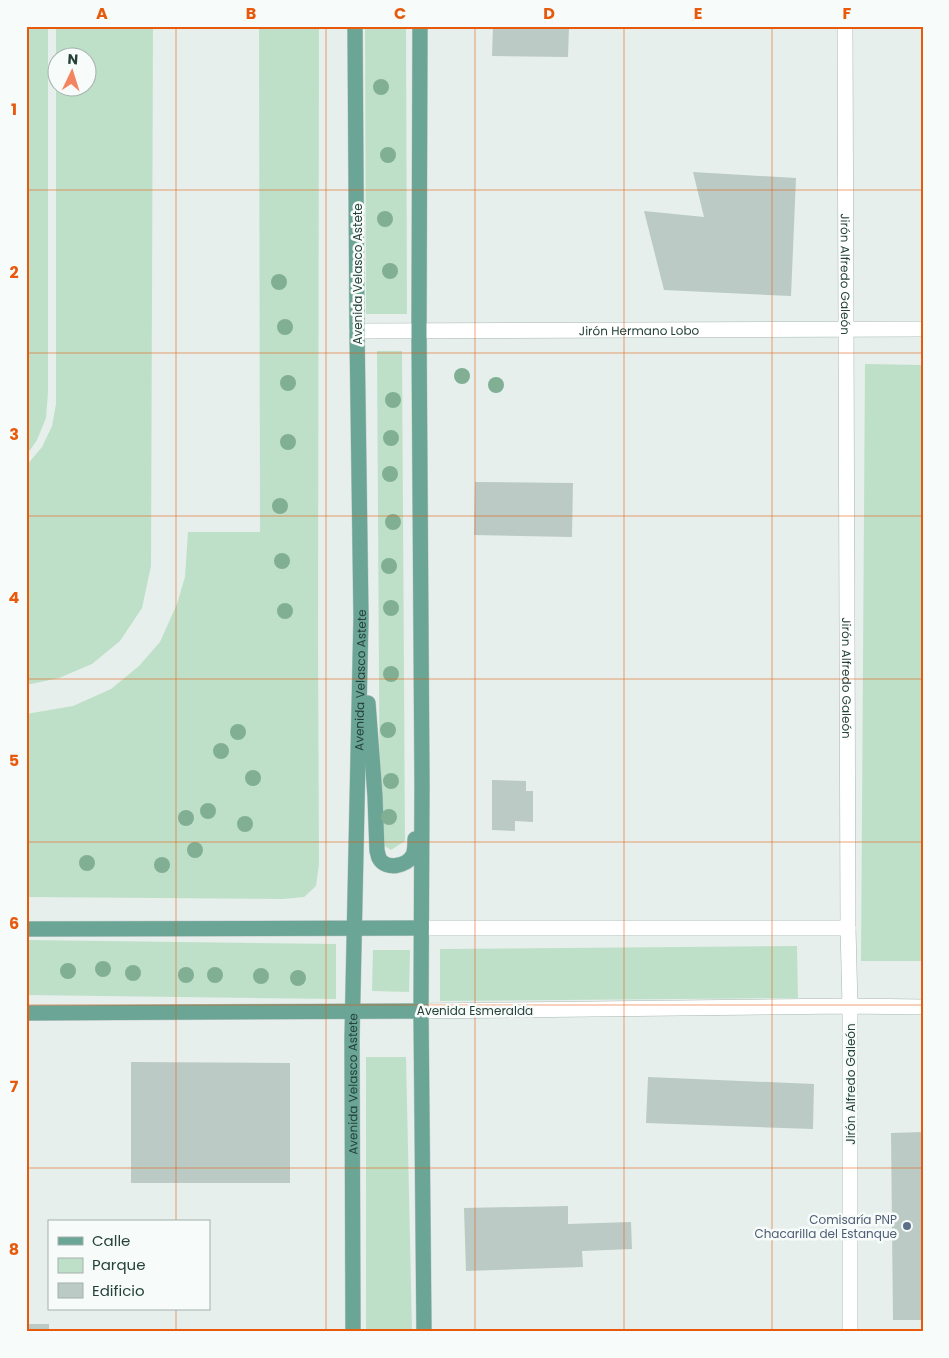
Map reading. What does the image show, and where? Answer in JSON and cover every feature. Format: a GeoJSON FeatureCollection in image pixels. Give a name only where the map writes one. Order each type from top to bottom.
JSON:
{"type":"FeatureCollection","features":[{"type":"Feature","properties":{"kind":"main road","name":"Avenida Velasco Astete"},"geometry":{"type":"LineString","coordinates":[[353,1332],[352,1038],[361,617],[355,26]]}},
{"type":"Feature","properties":{"kind":"main road"},"geometry":{"type":"LineString","coordinates":[[420,26],[421,1010],[424,1332]]}},
{"type":"Feature","properties":{"kind":"main road"},"geometry":{"type":"LineString","coordinates":[[361,617],[378,851],[380,859],[386,864],[395,866],[404,863],[414,854],[422,784]]}},
{"type":"Feature","properties":{"kind":"main road"},"geometry":{"type":"LineString","coordinates":[[26,929],[421,928]]}},
{"type":"Feature","properties":{"kind":"main road","name":"Avenida Esmeralda"},"geometry":{"type":"LineString","coordinates":[[26,1013],[421,1010]]}},
{"type":"Feature","properties":{"kind":"street","name":"Jirón Alfredo Galeón"},"geometry":{"type":"LineString","coordinates":[[845,26],[850,1332]]}},
{"type":"Feature","properties":{"kind":"street","name":"Jirón Hermano Lobo"},"geometry":{"type":"LineString","coordinates":[[357,331],[923,329]]}},
{"type":"Feature","properties":{"kind":"street"},"geometry":{"type":"LineString","coordinates":[[421,928],[848,928]]}},
{"type":"Feature","properties":{"kind":"street","name":"Avenida Esmeralda"},"geometry":{"type":"LineString","coordinates":[[421,1010],[923,1007]]}},
{"type":"Feature","properties":{"kind":"green space"},"geometry":{"type":"Polygon","coordinates":[[[26,26],[48,26],[48,392],[46,418],[37,440],[26,456],[26,26]]]}},
{"type":"Feature","properties":{"kind":"green space"},"geometry":{"type":"Polygon","coordinates":[[[56,26],[153,26],[151,566],[142,608],[120,641],[92,664],[59,678],[26,685],[26,466],[42,447],[52,426],[56,404],[56,98],[98,98],[98,48],[56,48],[56,26]]]}},
{"type":"Feature","properties":{"kind":"green space"},"geometry":{"type":"Polygon","coordinates":[[[259,26],[319,26],[319,864],[316,886],[304,897],[283,899],[26,897],[26,714],[73,706],[111,689],[139,666],[160,642],[177,604],[185,577],[188,532],[260,532],[259,26]]]}},
{"type":"Feature","properties":{"kind":"green space"},"geometry":{"type":"Polygon","coordinates":[[[365,26],[406,26],[407,314],[366,314],[365,26]]]}},
{"type":"Feature","properties":{"kind":"green space"},"geometry":{"type":"Polygon","coordinates":[[[377,351],[402,351],[405,841],[391,850],[380,843],[377,351]]]}},
{"type":"Feature","properties":{"kind":"green space"},"geometry":{"type":"Polygon","coordinates":[[[865,364],[923,365],[923,961],[861,961],[865,364]]]}},
{"type":"Feature","properties":{"kind":"green space"},"geometry":{"type":"Polygon","coordinates":[[[26,940],[336,944],[336,999],[26,995],[26,940]]]}},
{"type":"Feature","properties":{"kind":"green space"},"geometry":{"type":"Polygon","coordinates":[[[797,946],[798,998],[440,1001],[440,949],[797,946]]]}},
{"type":"Feature","properties":{"kind":"green space"},"geometry":{"type":"Polygon","coordinates":[[[373,950],[410,950],[409,992],[372,991],[373,950]]]}},
{"type":"Feature","properties":{"kind":"green space"},"geometry":{"type":"Polygon","coordinates":[[[366,1057],[406,1057],[412,1332],[366,1332],[366,1057]]]}},
{"type":"Feature","properties":{"kind":"building"},"geometry":{"type":"Polygon","coordinates":[[[493,26],[569,26],[568,57],[492,56],[493,26]]]}},
{"type":"Feature","properties":{"kind":"building"},"geometry":{"type":"Polygon","coordinates":[[[693,172],[796,178],[791,296],[664,290],[644,211],[704,217],[693,172]]]}},
{"type":"Feature","properties":{"kind":"building"},"geometry":{"type":"Polygon","coordinates":[[[475,482],[573,483],[572,537],[474,535],[475,482]]]}},
{"type":"Feature","properties":{"kind":"building"},"geometry":{"type":"Polygon","coordinates":[[[492,780],[526,781],[526,791],[533,791],[533,822],[515,821],[515,831],[492,830],[492,780]]]}},
{"type":"Feature","properties":{"kind":"building"},"geometry":{"type":"Polygon","coordinates":[[[131,1062],[290,1063],[290,1183],[131,1183],[131,1062]]]}},
{"type":"Feature","properties":{"kind":"building"},"geometry":{"type":"Polygon","coordinates":[[[648,1077],[814,1084],[813,1129],[646,1123],[648,1077]]]}},
{"type":"Feature","properties":{"kind":"building","name":"Comisaría PNP Chacarilla del Estanque"},"geometry":{"type":"Polygon","coordinates":[[[923,1132],[923,1320],[893,1320],[891,1133],[923,1132]]]}},
{"type":"Feature","properties":{"kind":"building"},"geometry":{"type":"Polygon","coordinates":[[[568,1206],[568,1224],[631,1222],[632,1249],[582,1251],[583,1267],[466,1271],[464,1208],[568,1206]]]}},
{"type":"Feature","properties":{"kind":"building"},"geometry":{"type":"Polygon","coordinates":[[[26,1324],[49,1324],[49,1332],[26,1332],[26,1324]]]}},
{"type":"Feature","properties":{"kind":"place","name":"Comisaría PNP Chacarilla del Estanque"},"geometry":{"type":"Point","coordinates":[907,1226]}}]}
